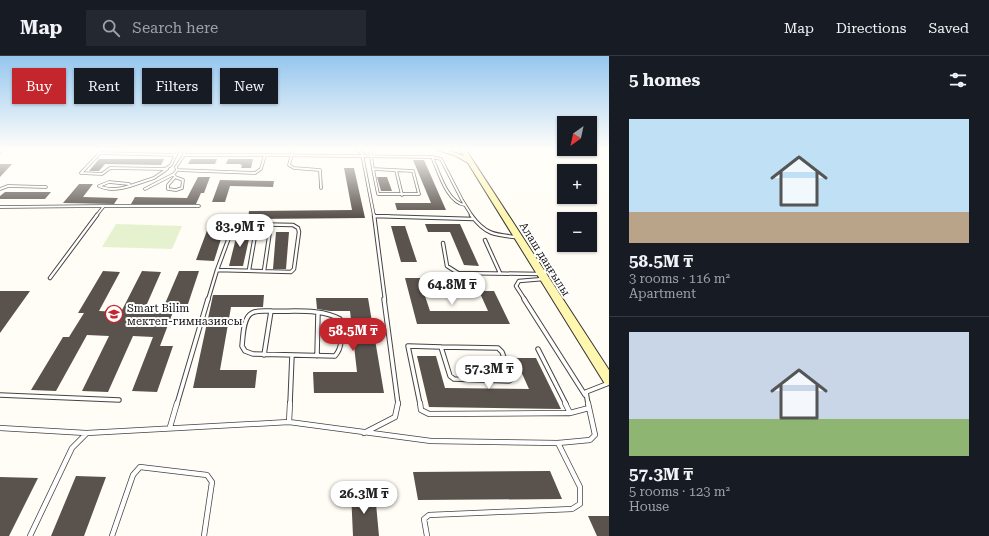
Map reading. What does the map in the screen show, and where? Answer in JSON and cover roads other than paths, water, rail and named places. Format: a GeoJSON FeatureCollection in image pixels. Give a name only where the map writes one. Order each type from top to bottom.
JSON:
{"type":"FeatureCollection","features":[{"type":"Feature","properties":{"kind":"main road","name":"Алаш даңғылы"},"geometry":{"type":"LineString","coordinates":[[477,172],[609,380]]}},
{"type":"Feature","properties":{"kind":"lane"},"geometry":{"type":"LineString","coordinates":[[82,172],[102,174],[104,172]]}},
{"type":"Feature","properties":{"kind":"lane"},"geometry":{"type":"LineString","coordinates":[[131,187],[129,184],[109,182],[99,186],[102,188],[111,189],[131,187],[164,172]]}},
{"type":"Feature","properties":{"kind":"lane"},"geometry":{"type":"LineString","coordinates":[[145,189],[175,176],[183,180],[182,188],[176,190],[168,189],[168,186],[175,176],[176,172]]}},
{"type":"Feature","properties":{"kind":"lane"},"geometry":{"type":"LineString","coordinates":[[239,172],[255,172]]}},
{"type":"Feature","properties":{"kind":"lane"},"geometry":{"type":"LineString","coordinates":[[320,172],[321,188]]}},
{"type":"Feature","properties":{"kind":"lane"},"geometry":{"type":"LineString","coordinates":[[364,433],[394,417],[398,405],[374,216],[365,172]]}},
{"type":"Feature","properties":{"kind":"lane"},"geometry":{"type":"LineString","coordinates":[[374,172],[378,194],[416,195],[419,194],[413,172]]}},
{"type":"Feature","properties":{"kind":"lane"},"geometry":{"type":"LineString","coordinates":[[397,172],[402,195]]}},
{"type":"Feature","properties":{"kind":"lane"},"geometry":{"type":"LineString","coordinates":[[439,172],[453,202],[465,205]]}},
{"type":"Feature","properties":{"kind":"lane"},"geometry":{"type":"LineString","coordinates":[[448,172],[473,219],[489,233],[518,237]]}},
{"type":"Feature","properties":{"kind":"lane"},"geometry":{"type":"LineString","coordinates":[[0,189],[8,186],[46,186]]}},
{"type":"Feature","properties":{"kind":"lane"},"geometry":{"type":"LineString","coordinates":[[50,278],[104,206]]}},
{"type":"Feature","properties":{"kind":"lane"},"geometry":{"type":"LineString","coordinates":[[0,207],[199,206]]}},
{"type":"Feature","properties":{"kind":"lane"},"geometry":{"type":"LineString","coordinates":[[374,216],[473,219]]}},
{"type":"Feature","properties":{"kind":"lane"},"geometry":{"type":"LineString","coordinates":[[170,427],[217,270],[232,227],[234,224],[271,224],[293,225],[298,228],[299,232],[294,269],[291,272],[217,270]]}},
{"type":"Feature","properties":{"kind":"lane"},"geometry":{"type":"LineString","coordinates":[[249,270],[257,224]]}},
{"type":"Feature","properties":{"kind":"lane"},"geometry":{"type":"LineString","coordinates":[[264,271],[271,224]]}},
{"type":"Feature","properties":{"kind":"lane"},"geometry":{"type":"LineString","coordinates":[[484,240],[500,273]]}},
{"type":"Feature","properties":{"kind":"lane"},"geometry":{"type":"LineString","coordinates":[[443,243],[447,266],[458,273],[500,273],[543,277]]}},
{"type":"Feature","properties":{"kind":"lane"},"geometry":{"type":"LineString","coordinates":[[0,428],[87,433],[170,427],[289,422],[431,441],[558,443],[590,440],[595,435],[585,395],[516,286],[519,281],[543,277]]}},
{"type":"Feature","properties":{"kind":"lane"},"geometry":{"type":"LineString","coordinates":[[264,355],[271,311]]}},
{"type":"Feature","properties":{"kind":"lane"},"geometry":{"type":"LineString","coordinates":[[271,311],[318,313],[333,314],[340,319],[341,347],[339,353],[335,356],[254,354],[245,351],[242,346],[246,322],[249,315],[253,312],[271,311]]}},
{"type":"Feature","properties":{"kind":"lane"},"geometry":{"type":"LineString","coordinates":[[317,356],[318,313]]}},
{"type":"Feature","properties":{"kind":"lane"},"geometry":{"type":"LineString","coordinates":[[441,346],[450,376],[454,379],[509,381],[512,379],[502,352],[498,348],[441,346],[408,346],[421,410],[429,414],[570,413],[589,408]]}},
{"type":"Feature","properties":{"kind":"lane"},"geometry":{"type":"LineString","coordinates":[[538,349],[570,413]]}},
{"type":"Feature","properties":{"kind":"lane"},"geometry":{"type":"LineString","coordinates":[[289,422],[292,355]]}},
{"type":"Feature","properties":{"kind":"lane"},"geometry":{"type":"LineString","coordinates":[[585,395],[586,392],[609,384]]}},
{"type":"Feature","properties":{"kind":"lane"},"geometry":{"type":"LineString","coordinates":[[0,395],[119,400]]}},
{"type":"Feature","properties":{"kind":"lane"},"geometry":{"type":"LineString","coordinates":[[30,536],[72,448],[87,433]]}},
{"type":"Feature","properties":{"kind":"lane"},"geometry":{"type":"LineString","coordinates":[[427,536],[424,519],[429,515],[572,509],[580,504],[580,487],[558,443]]}},
{"type":"Feature","properties":{"kind":"lane"},"geometry":{"type":"LineString","coordinates":[[112,536],[132,475],[140,467],[207,475],[212,482],[204,536]]}},
{"type":"Feature","properties":{"kind":"place","name":"Smart Bilim мектеп-гимназиясы"},"geometry":{"type":"Point","coordinates":[114,314]}}]}
